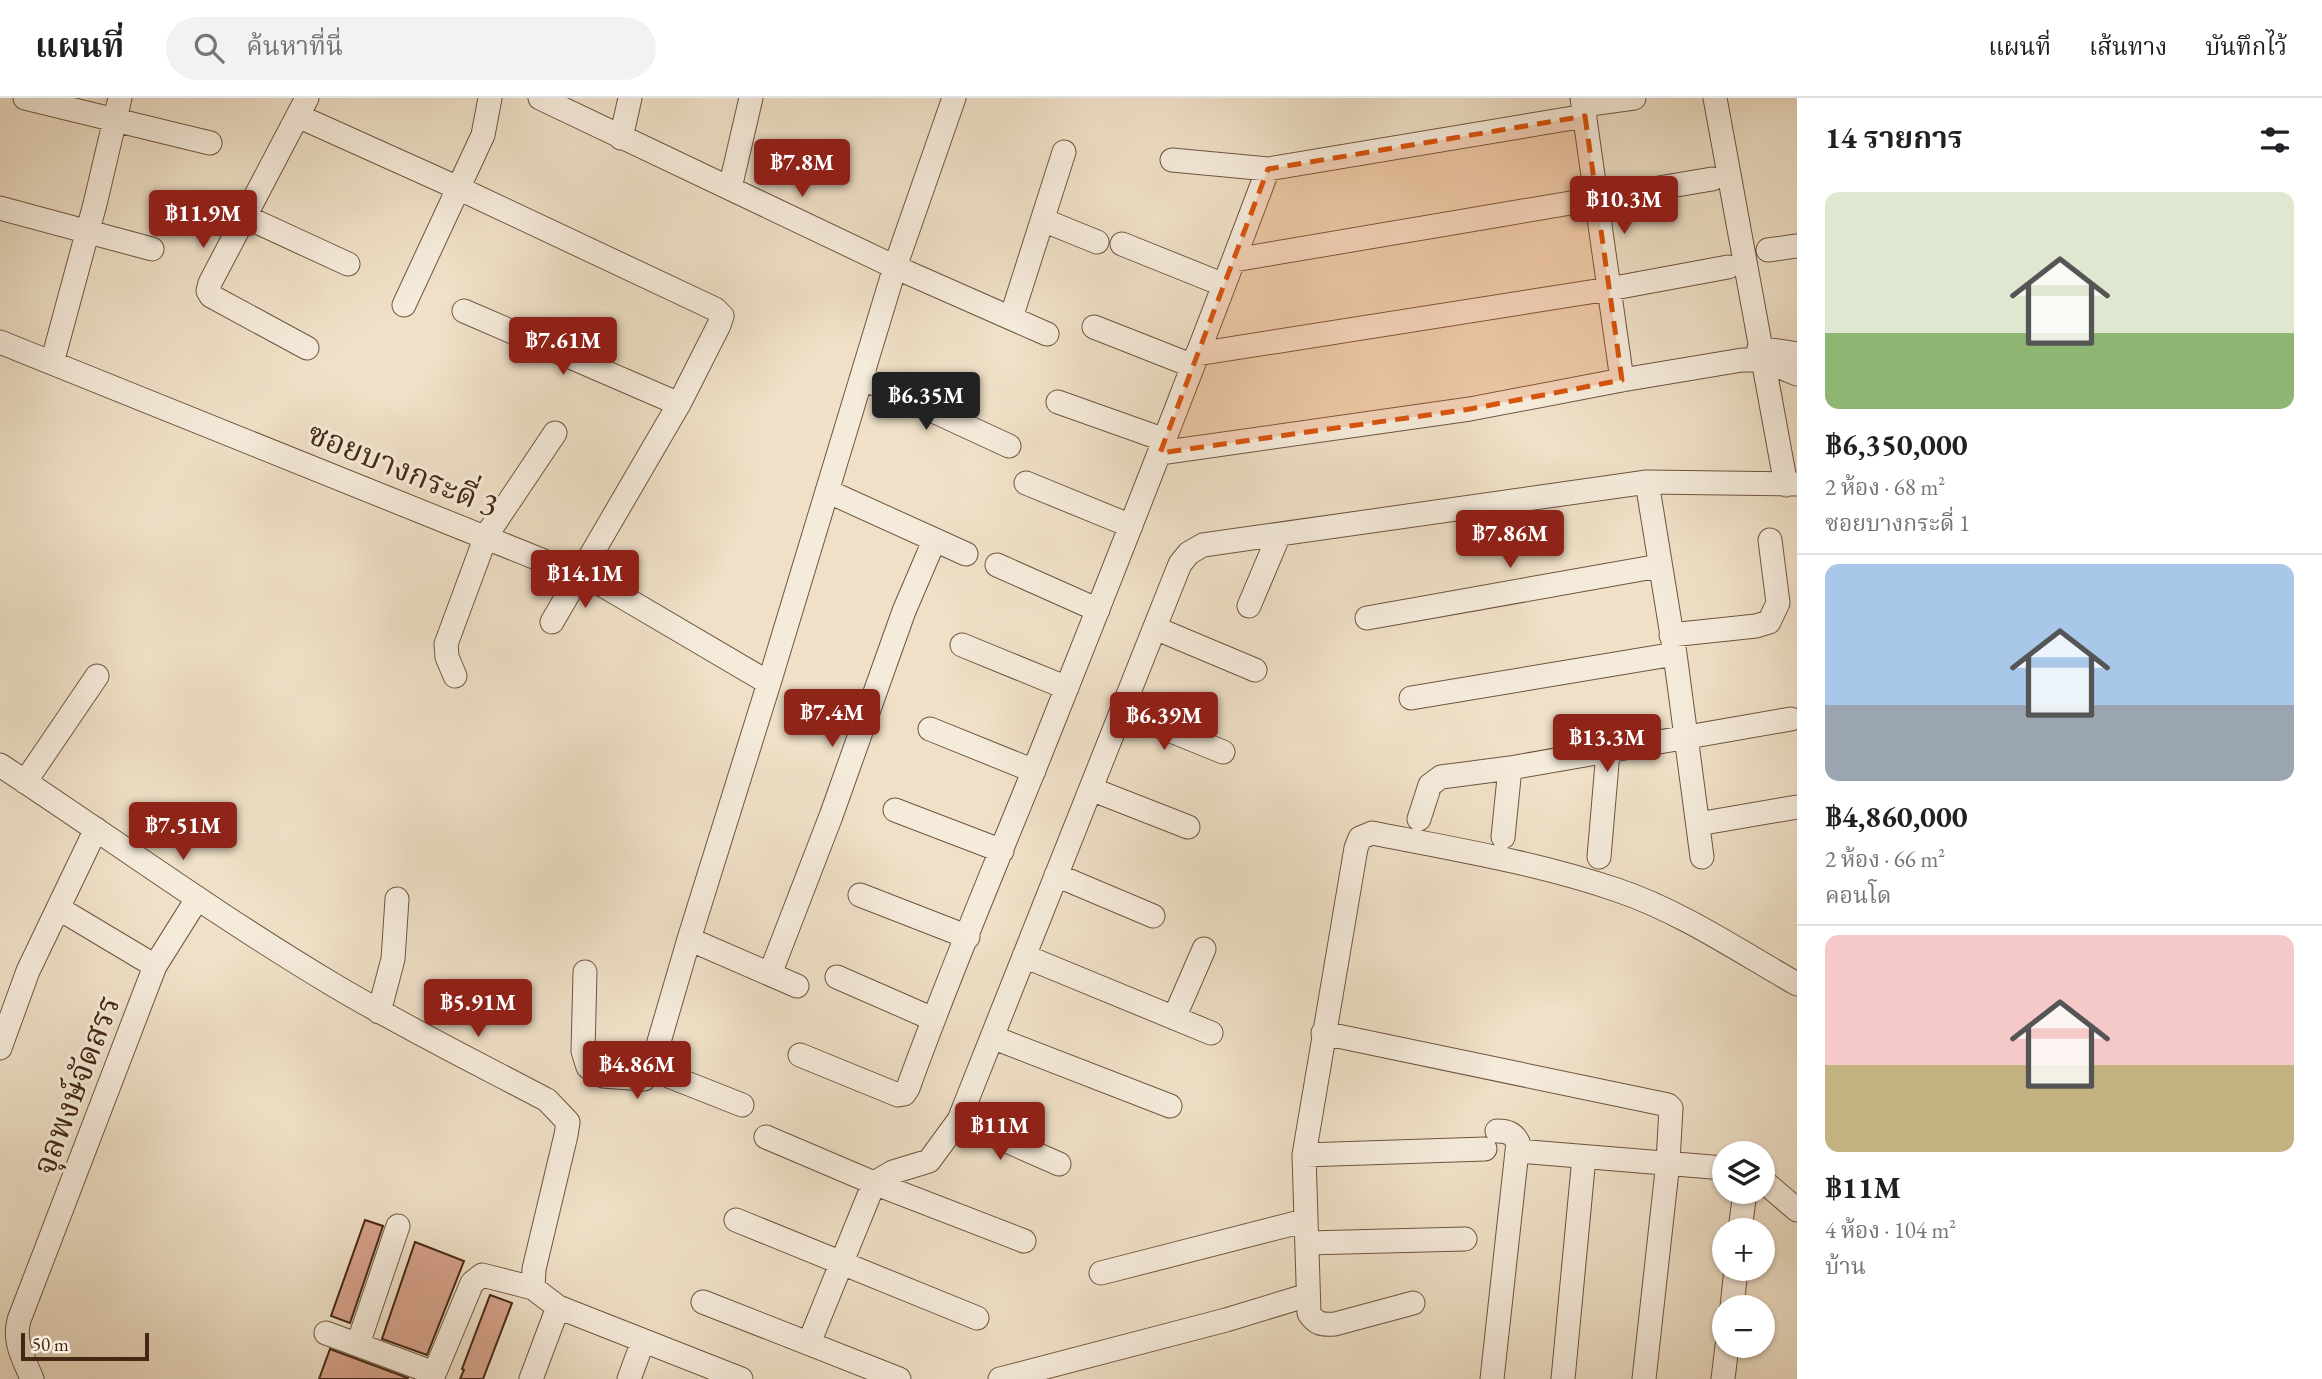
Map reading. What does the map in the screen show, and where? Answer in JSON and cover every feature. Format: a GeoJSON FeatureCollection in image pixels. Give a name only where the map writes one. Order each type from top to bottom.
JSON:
{"type":"FeatureCollection","features":[{"type":"Feature","properties":{"kind":"street"},"geometry":{"type":"LineString","coordinates":[[25,98],[118,109],[210,144]]}},
{"type":"Feature","properties":{"kind":"street"},"geometry":{"type":"LineString","coordinates":[[404,305],[483,135],[490,98]]}},
{"type":"Feature","properties":{"kind":"street"},"geometry":{"type":"LineString","coordinates":[[540,98],[895,267],[1047,334]]}},
{"type":"Feature","properties":{"kind":"street"},"geometry":{"type":"LineString","coordinates":[[621,138],[631,98]]}},
{"type":"Feature","properties":{"kind":"street"},"geometry":{"type":"LineString","coordinates":[[730,188],[751,98]]}},
{"type":"Feature","properties":{"kind":"street"},"geometry":{"type":"LineString","coordinates":[[585,972],[583,1051],[588,1067],[603,1076],[644,1079],[651,1069],[895,267],[954,98]]}},
{"type":"Feature","properties":{"kind":"street"},"geometry":{"type":"LineString","coordinates":[[1172,160],[1268,169],[1633,98]]}},
{"type":"Feature","properties":{"kind":"street"},"geometry":{"type":"LineString","coordinates":[[809,1343],[874,1183],[893,1172],[929,1161],[959,1119],[1180,564],[1189,553],[1203,545],[1647,482],[1791,485],[1755,356],[1715,98]]}},
{"type":"Feature","properties":{"kind":"street"},"geometry":{"type":"LineString","coordinates":[[1583,106],[1622,380]]}},
{"type":"Feature","properties":{"kind":"street"},"geometry":{"type":"LineString","coordinates":[[307,348],[211,296],[208,291],[302,107],[458,188],[715,309],[722,316],[679,404],[552,622]]}},
{"type":"Feature","properties":{"kind":"street"},"geometry":{"type":"LineString","coordinates":[[52,363],[118,109]]}},
{"type":"Feature","properties":{"kind":"street"},"geometry":{"type":"LineString","coordinates":[[1011,318],[1064,152]]}},
{"type":"Feature","properties":{"kind":"street"},"geometry":{"type":"LineString","coordinates":[[800,1055],[901,1095],[908,1088],[933,1019],[1163,446],[1268,169]]}},
{"type":"Feature","properties":{"kind":"street"},"geometry":{"type":"LineString","coordinates":[[1234,260],[1712,179]]}},
{"type":"Feature","properties":{"kind":"street"},"geometry":{"type":"LineString","coordinates":[[0,208],[152,249]]}},
{"type":"Feature","properties":{"kind":"street"},"geometry":{"type":"LineString","coordinates":[[246,217],[348,264]]}},
{"type":"Feature","properties":{"kind":"street"},"geometry":{"type":"LineString","coordinates":[[1043,220],[1097,243]]}},
{"type":"Feature","properties":{"kind":"street"},"geometry":{"type":"LineString","coordinates":[[1122,244],[1224,285]]}},
{"type":"Feature","properties":{"kind":"street"},"geometry":{"type":"LineString","coordinates":[[1768,250],[1797,246]]}},
{"type":"Feature","properties":{"kind":"street"},"geometry":{"type":"LineString","coordinates":[[1094,327],[1195,360],[1728,267]]}},
{"type":"Feature","properties":{"kind":"street"},"geometry":{"type":"LineString","coordinates":[[464,311],[679,404]]}},
{"type":"Feature","properties":{"kind":"street","name":"ซอยบางกระดี่ 3"},"geometry":{"type":"LineString","coordinates":[[0,342],[486,536],[604,586],[769,683]]}},
{"type":"Feature","properties":{"kind":"street"},"geometry":{"type":"LineString","coordinates":[[1058,402],[1163,446],[1470,410],[1755,356],[1797,355]]}},
{"type":"Feature","properties":{"kind":"street"},"geometry":{"type":"LineString","coordinates":[[1755,356],[1797,374]]}},
{"type":"Feature","properties":{"kind":"street"},"geometry":{"type":"LineString","coordinates":[[862,378],[1009,446]]}},
{"type":"Feature","properties":{"kind":"street"},"geometry":{"type":"LineString","coordinates":[[455,676],[447,657],[446,644],[486,536],[555,433]]}},
{"type":"Feature","properties":{"kind":"street"},"geometry":{"type":"LineString","coordinates":[[1647,482],[1673,645],[1702,858]]}},
{"type":"Feature","properties":{"kind":"street"},"geometry":{"type":"LineString","coordinates":[[1026,484],[1131,526]]}},
{"type":"Feature","properties":{"kind":"street"},"geometry":{"type":"LineString","coordinates":[[827,491],[965,554]]}},
{"type":"Feature","properties":{"kind":"street"},"geometry":{"type":"LineString","coordinates":[[1249,606],[1279,535]]}},
{"type":"Feature","properties":{"kind":"street"},"geometry":{"type":"LineString","coordinates":[[1411,698],[1673,645],[1769,622],[1777,603],[1770,540]]}},
{"type":"Feature","properties":{"kind":"street"},"geometry":{"type":"LineString","coordinates":[[770,974],[831,817],[904,611],[934,541]]}},
{"type":"Feature","properties":{"kind":"street"},"geometry":{"type":"LineString","coordinates":[[997,565],[1098,610]]}},
{"type":"Feature","properties":{"kind":"street"},"geometry":{"type":"LineString","coordinates":[[1367,618],[1659,566]]}},
{"type":"Feature","properties":{"kind":"street"},"geometry":{"type":"LineString","coordinates":[[1155,628],[1255,670]]}},
{"type":"Feature","properties":{"kind":"street"},"geometry":{"type":"LineString","coordinates":[[962,645],[1067,688]]}},
{"type":"Feature","properties":{"kind":"street"},"geometry":{"type":"LineString","coordinates":[[25,782],[97,676]]}},
{"type":"Feature","properties":{"kind":"street"},"geometry":{"type":"LineString","coordinates":[[1122,711],[1223,752]]}},
{"type":"Feature","properties":{"kind":"street"},"geometry":{"type":"LineString","coordinates":[[1419,819],[1430,785],[1441,777],[1608,752],[1791,719]]}},
{"type":"Feature","properties":{"kind":"street"},"geometry":{"type":"LineString","coordinates":[[930,729],[1034,771]]}},
{"type":"Feature","properties":{"kind":"street"},"geometry":{"type":"LineString","coordinates":[[1599,857],[1608,752]]}},
{"type":"Feature","properties":{"kind":"street"},"geometry":{"type":"LineString","coordinates":[[0,765],[197,899],[379,1012],[547,1100],[568,1122],[534,1269],[533,1288]]}},
{"type":"Feature","properties":{"kind":"street"},"geometry":{"type":"LineString","coordinates":[[1503,837],[1510,768]]}},
{"type":"Feature","properties":{"kind":"street"},"geometry":{"type":"LineString","coordinates":[[1091,789],[1188,828]]}},
{"type":"Feature","properties":{"kind":"street"},"geometry":{"type":"LineString","coordinates":[[1698,824],[1797,807]]}},
{"type":"Feature","properties":{"kind":"street"},"geometry":{"type":"LineString","coordinates":[[895,810],[1002,851]]}},
{"type":"Feature","properties":{"kind":"street"},"geometry":{"type":"LineString","coordinates":[[0,1048],[28,971],[96,828]]}},
{"type":"Feature","properties":{"kind":"street"},"geometry":{"type":"LineString","coordinates":[[1413,1303],[1335,1324],[1322,1325],[1313,1321],[1308,1314],[1304,1155],[1356,848],[1360,838],[1372,833],[1533,866],[1619,890],[1706,932],[1797,984]]}},
{"type":"Feature","properties":{"kind":"street"},"geometry":{"type":"LineString","coordinates":[[1056,875],[1153,916]]}},
{"type":"Feature","properties":{"kind":"street"},"geometry":{"type":"LineString","coordinates":[[860,895],[968,937]]}},
{"type":"Feature","properties":{"kind":"street","name":"จุลพงษ์จัดสรร"},"geometry":{"type":"LineString","coordinates":[[33,1379],[18,1345],[16,1333],[19,1320],[155,966],[197,899]]}},
{"type":"Feature","properties":{"kind":"street"},"geometry":{"type":"LineString","coordinates":[[379,1012],[393,959],[397,899]]}},
{"type":"Feature","properties":{"kind":"street"},"geometry":{"type":"LineString","coordinates":[[58,908],[155,966]]}},
{"type":"Feature","properties":{"kind":"street"},"geometry":{"type":"LineString","coordinates":[[689,939],[797,986]]}},
{"type":"Feature","properties":{"kind":"street"},"geometry":{"type":"LineString","coordinates":[[1174,1018],[1204,949]]}},
{"type":"Feature","properties":{"kind":"street"},"geometry":{"type":"LineString","coordinates":[[1024,956],[1211,1033]]}},
{"type":"Feature","properties":{"kind":"street"},"geometry":{"type":"LineString","coordinates":[[837,977],[933,1019]]}},
{"type":"Feature","properties":{"kind":"street"},"geometry":{"type":"LineString","coordinates":[[1324,1032],[1665,1102],[1671,1108],[1668,1162],[1644,1379]]}},
{"type":"Feature","properties":{"kind":"street"},"geometry":{"type":"LineString","coordinates":[[992,1037],[1170,1107]]}},
{"type":"Feature","properties":{"kind":"street"},"geometry":{"type":"LineString","coordinates":[[651,1069],[742,1105]]}},
{"type":"Feature","properties":{"kind":"street"},"geometry":{"type":"LineString","coordinates":[[959,1119],[1059,1164]]}},
{"type":"Feature","properties":{"kind":"street"},"geometry":{"type":"LineString","coordinates":[[1304,1155],[1491,1140],[1503,1131],[1515,1136],[1518,1151],[1492,1379]]}},
{"type":"Feature","properties":{"kind":"street"},"geometry":{"type":"LineString","coordinates":[[766,1137],[874,1183],[1024,1241]]}},
{"type":"Feature","properties":{"kind":"street"},"geometry":{"type":"LineString","coordinates":[[1518,1151],[1712,1167]]}},
{"type":"Feature","properties":{"kind":"street"},"geometry":{"type":"LineString","coordinates":[[1563,1379],[1584,1157]]}},
{"type":"Feature","properties":{"kind":"street"},"geometry":{"type":"LineString","coordinates":[[1775,1191],[1797,1210]]}},
{"type":"Feature","properties":{"kind":"street"},"geometry":{"type":"LineString","coordinates":[[736,1220],[977,1318]]}},
{"type":"Feature","properties":{"kind":"street"},"geometry":{"type":"LineString","coordinates":[[358,1344],[398,1226]]}},
{"type":"Feature","properties":{"kind":"street"},"geometry":{"type":"LineString","coordinates":[[1101,1273],[1305,1232],[1465,1239]]}},
{"type":"Feature","properties":{"kind":"street"},"geometry":{"type":"LineString","coordinates":[[326,1333],[433,1376],[476,1278],[482,1275],[533,1288],[558,1307],[741,1379]]}},
{"type":"Feature","properties":{"kind":"street"},"geometry":{"type":"LineString","coordinates":[[1013,1377],[1226,1320],[1308,1295]]}},
{"type":"Feature","properties":{"kind":"street"},"geometry":{"type":"LineString","coordinates":[[703,1302],[899,1379]]}},
{"type":"Feature","properties":{"kind":"street"},"geometry":{"type":"LineString","coordinates":[[531,1379],[558,1307]]}},
{"type":"Feature","properties":{"kind":"street"},"geometry":{"type":"LineString","coordinates":[[629,1379],[643,1341]]}},
{"type":"Feature","properties":{"kind":"street"},"geometry":{"type":"LineString","coordinates":[[1723,1379],[1726,1358]]}},
{"type":"Feature","properties":{"kind":"highlighted area"},"geometry":{"type":"Polygon","coordinates":[[[1585,116],[1622,380],[1470,409],[1160,453],[1268,169],[1585,116]]]}},
{"type":"Feature","properties":{"kind":"building"},"geometry":{"type":"Polygon","coordinates":[[[365,1220],[383,1226],[350,1323],[331,1316],[365,1220]]]}},
{"type":"Feature","properties":{"kind":"building"},"geometry":{"type":"Polygon","coordinates":[[[415,1242],[464,1261],[427,1355],[382,1339],[415,1242]]]}},
{"type":"Feature","properties":{"kind":"building"},"geometry":{"type":"Polygon","coordinates":[[[490,1295],[512,1303],[483,1379],[460,1379],[464,1370],[462,1369],[490,1295]]]}},
{"type":"Feature","properties":{"kind":"building"},"geometry":{"type":"Polygon","coordinates":[[[330,1349],[408,1378],[319,1379],[330,1349]]]}}]}
